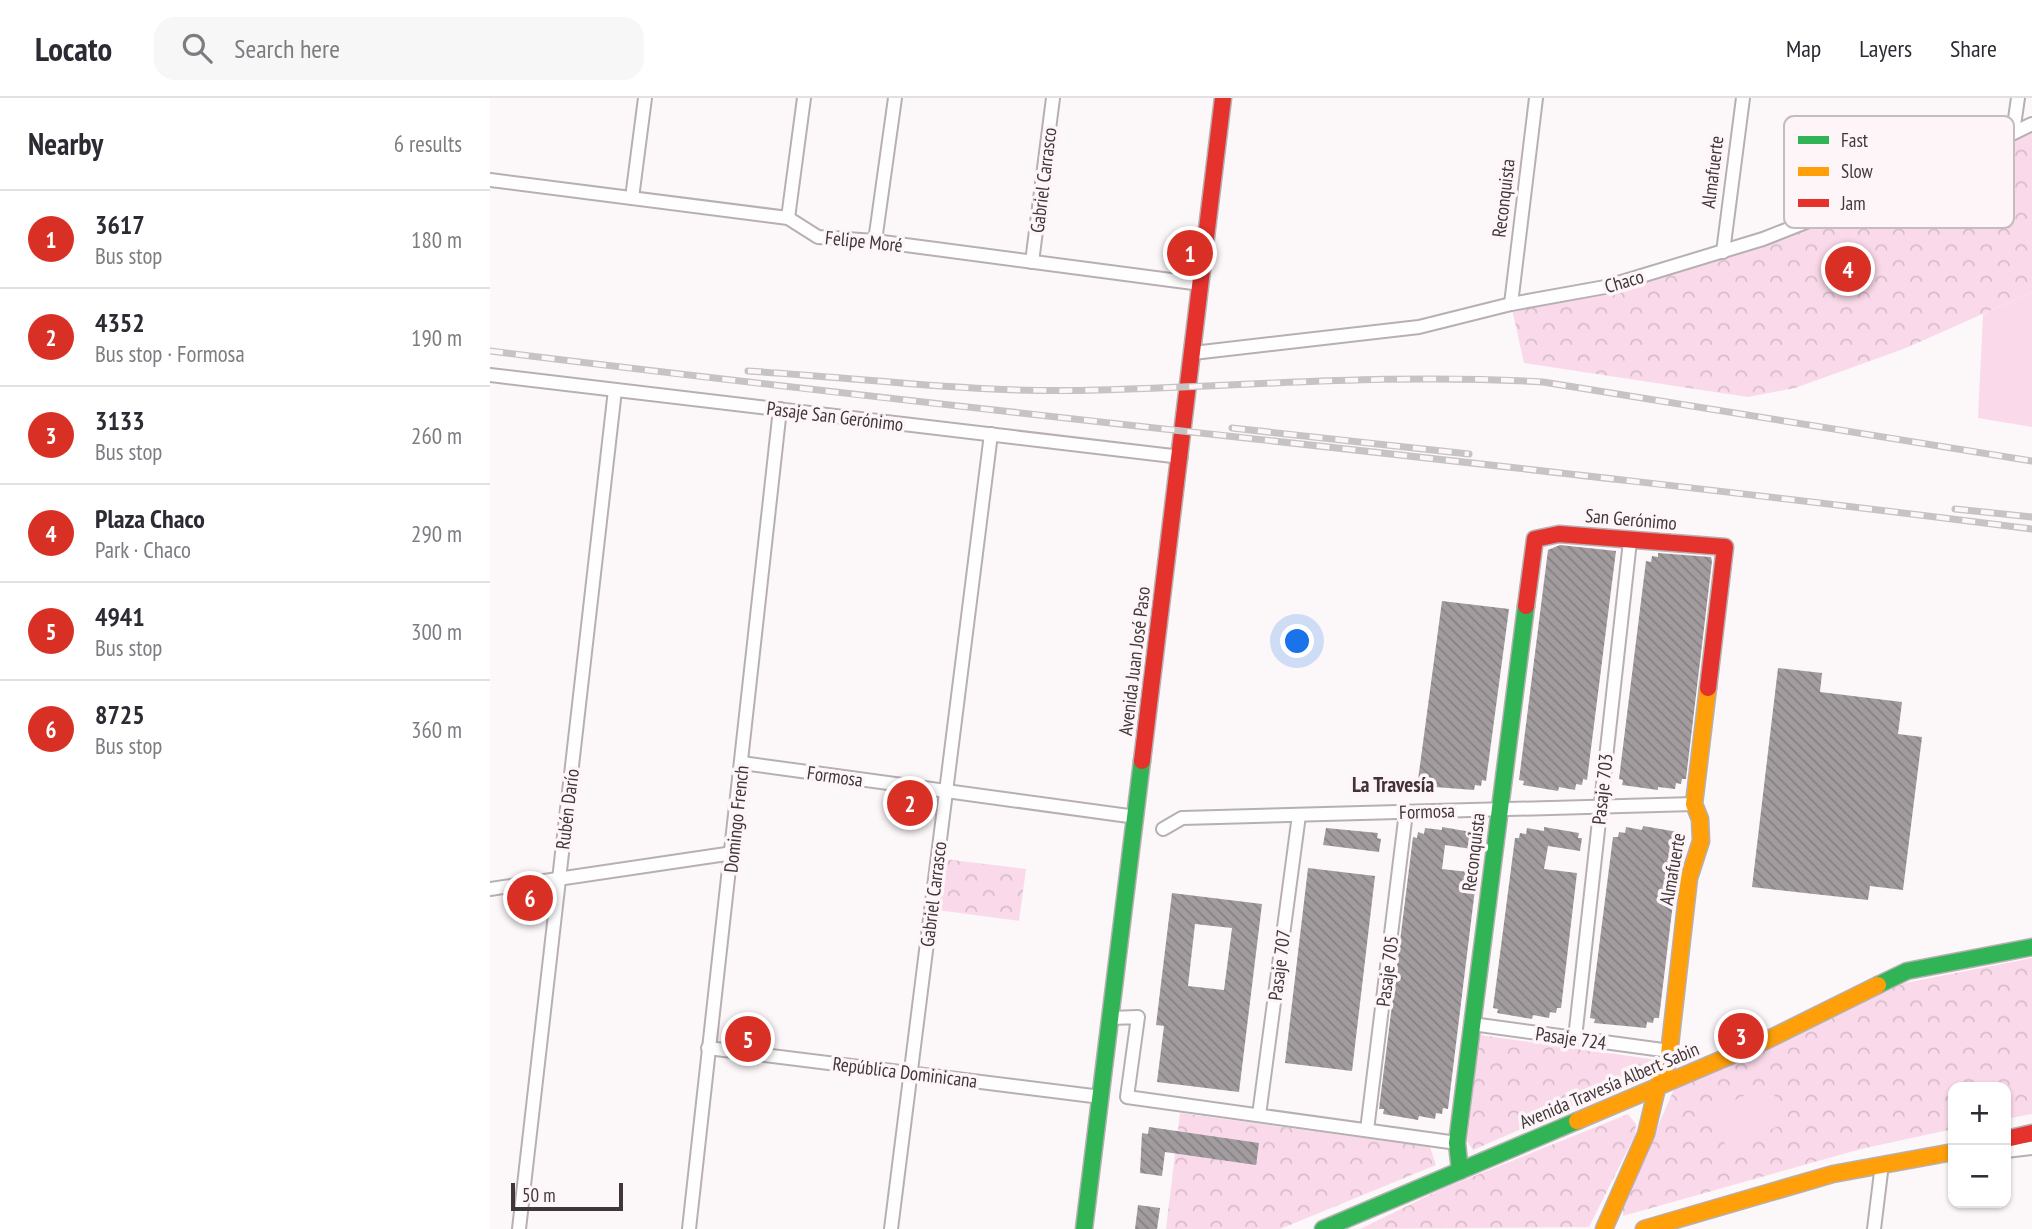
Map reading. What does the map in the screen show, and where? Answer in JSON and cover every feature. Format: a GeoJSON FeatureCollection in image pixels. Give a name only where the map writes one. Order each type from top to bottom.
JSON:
{"type":"FeatureCollection","features":[{"type":"Feature","properties":{"kind":"main road","name":"Avenida Juan José Paso"},"geometry":{"type":"LineString","coordinates":[[1084,1229],[1181,457],[1223,98]]}},
{"type":"Feature","properties":{"kind":"main road","name":"San Gerónimo"},"geometry":{"type":"LineString","coordinates":[[1535,539],[1559,534],[1725,547]]}},
{"type":"Feature","properties":{"kind":"main road","name":"Reconquista"},"geometry":{"type":"LineString","coordinates":[[1460,1171],[1457,1143],[1535,539]]}},
{"type":"Feature","properties":{"kind":"main road","name":"Almafuerte"},"geometry":{"type":"LineString","coordinates":[[1604,1229],[1646,1134],[1657,1088],[1665,1073],[1670,1051],[1689,878],[1701,841],[1699,819],[1693,804],[1725,547]]}},
{"type":"Feature","properties":{"kind":"main road","name":"Avenida Travesía Albert Sabin"},"geometry":{"type":"LineString","coordinates":[[1323,1229],[1765,1041],[1907,971],[2032,947]]}},
{"type":"Feature","properties":{"kind":"main road"},"geometry":{"type":"LineString","coordinates":[[2011,1138],[2032,1133]]}},
{"type":"Feature","properties":{"kind":"main road"},"geometry":{"type":"LineString","coordinates":[[1644,1229],[1820,1177],[1882,1164],[1948,1155]]}},
{"type":"Feature","properties":{"kind":"street"},"geometry":{"type":"LineString","coordinates":[[632,198],[645,98]]}},
{"type":"Feature","properties":{"kind":"street"},"geometry":{"type":"LineString","coordinates":[[788,218],[804,98]]}},
{"type":"Feature","properties":{"kind":"street"},"geometry":{"type":"LineString","coordinates":[[875,241],[895,98]]}},
{"type":"Feature","properties":{"kind":"street","name":"Gabriel Carrasco"},"geometry":{"type":"LineString","coordinates":[[1032,262],[1054,98]]}},
{"type":"Feature","properties":{"kind":"street","name":"Reconquista"},"geometry":{"type":"LineString","coordinates":[[1511,304],[1536,98]]}},
{"type":"Feature","properties":{"kind":"street","name":"Almafuerte"},"geometry":{"type":"LineString","coordinates":[[1723,252],[1743,98]]}},
{"type":"Feature","properties":{"kind":"street"},"geometry":{"type":"LineString","coordinates":[[2014,125],[2018,98]]}},
{"type":"Feature","properties":{"kind":"street","name":"Chaco"},"geometry":{"type":"LineString","coordinates":[[2014,132],[2032,124]]}},
{"type":"Feature","properties":{"kind":"street","name":"Felipe Moré"},"geometry":{"type":"LineString","coordinates":[[490,180],[788,218],[818,237],[875,241],[1201,284]]}},
{"type":"Feature","properties":{"kind":"street","name":"Chaco"},"geometry":{"type":"LineString","coordinates":[[1193,353],[1419,327],[1511,304],[1605,287],[1723,252],[1791,228]]}},
{"type":"Feature","properties":{"kind":"street","name":"Pasaje San Gerónimo"},"geometry":{"type":"LineString","coordinates":[[490,375],[1181,457]]}},
{"type":"Feature","properties":{"kind":"street","name":"Rubén Darío"},"geometry":{"type":"LineString","coordinates":[[519,1229],[615,390]]}},
{"type":"Feature","properties":{"kind":"street","name":"Domingo French"},"geometry":{"type":"LineString","coordinates":[[688,1229],[733,853],[780,409]]}},
{"type":"Feature","properties":{"kind":"street","name":"Gabriel Carrasco"},"geometry":{"type":"LineString","coordinates":[[891,1229],[991,434]]}},
{"type":"Feature","properties":{"kind":"street","name":"Pasaje 703"},"geometry":{"type":"LineString","coordinates":[[1575,1038],[1630,541]]}},
{"type":"Feature","properties":{"kind":"street","name":"Formosa"},"geometry":{"type":"LineString","coordinates":[[742,763],[1136,817]]}},
{"type":"Feature","properties":{"kind":"street","name":"Formosa"},"geometry":{"type":"LineString","coordinates":[[1163,828],[1182,818],[1693,804]]}},
{"type":"Feature","properties":{"kind":"street","name":"Pasaje 705"},"geometry":{"type":"LineString","coordinates":[[1367,1130],[1406,812]]}},
{"type":"Feature","properties":{"kind":"street","name":"Pasaje 707"},"geometry":{"type":"LineString","coordinates":[[1259,1115],[1299,815]]}},
{"type":"Feature","properties":{"kind":"street"},"geometry":{"type":"LineString","coordinates":[[490,889],[733,853]]}},
{"type":"Feature","properties":{"kind":"street"},"geometry":{"type":"LineString","coordinates":[[1111,1018],[1138,1017],[1127,1097],[1457,1143]]}},
{"type":"Feature","properties":{"kind":"street","name":"Pasaje 724"},"geometry":{"type":"LineString","coordinates":[[1472,1024],[1670,1051]]}},
{"type":"Feature","properties":{"kind":"street","name":"República Dominicana"},"geometry":{"type":"LineString","coordinates":[[708,1048],[1101,1097]]}},
{"type":"Feature","properties":{"kind":"street"},"geometry":{"type":"LineString","coordinates":[[2011,1150],[2032,1148]]}},
{"type":"Feature","properties":{"kind":"street"},"geometry":{"type":"LineString","coordinates":[[1874,1229],[1882,1164]]}},
{"type":"Feature","properties":{"kind":"green space"},"geometry":{"type":"Polygon","coordinates":[[[2032,124],[2032,292],[1906,348],[1795,388],[1748,397],[1524,363],[1511,304],[1605,287],[1763,239],[1789,228],[2014,228],[2014,132],[2032,124]]]}},
{"type":"Feature","properties":{"kind":"green space"},"geometry":{"type":"Polygon","coordinates":[[[2032,292],[2032,427],[1978,418],[1983,314],[2032,292]]]}},
{"type":"Feature","properties":{"kind":"green space"},"geometry":{"type":"Polygon","coordinates":[[[944,859],[1026,869],[1019,921],[937,910],[944,859]]]}},
{"type":"Feature","properties":{"kind":"green space"},"geometry":{"type":"Polygon","coordinates":[[[2032,958],[2032,1114],[2011,1118],[2011,1082],[1948,1082],[1948,1130],[1861,1149],[1623,1216],[1623,1205],[1675,1087],[1905,983],[2032,958]]]}},
{"type":"Feature","properties":{"kind":"green space"},"geometry":{"type":"Polygon","coordinates":[[[1480,1035],[1658,1060],[1659,1069],[1473,1150],[1467,1141],[1480,1035]]]}},
{"type":"Feature","properties":{"kind":"green space"},"geometry":{"type":"Polygon","coordinates":[[[1769,1084],[1787,1122],[1728,1150],[1710,1112],[1769,1084]]]}},
{"type":"Feature","properties":{"kind":"green space"},"geometry":{"type":"Polygon","coordinates":[[[1180,1113],[1430,1147],[1436,1165],[1280,1229],[1166,1229],[1180,1113]]]}},
{"type":"Feature","properties":{"kind":"green space"},"geometry":{"type":"Polygon","coordinates":[[[1628,1114],[1636,1124],[1635,1135],[1589,1227],[1360,1229],[1442,1189],[1628,1114]]]}},
{"type":"Feature","properties":{"kind":"building"},"geometry":{"type":"Polygon","coordinates":[[[1560,545],[1616,551],[1587,780],[1583,779],[1582,785],[1576,784],[1575,790],[1559,787],[1558,791],[1523,785],[1524,781],[1519,780],[1548,550],[1560,545]]]}},
{"type":"Feature","properties":{"kind":"building"},"geometry":{"type":"Polygon","coordinates":[[[1658,553],[1711,557],[1712,561],[1686,779],[1682,779],[1681,784],[1676,783],[1675,789],[1658,787],[1658,790],[1622,785],[1623,780],[1619,779],[1646,561],[1651,562],[1652,556],[1658,557],[1658,553]]]}},
{"type":"Feature","properties":{"kind":"building"},"geometry":{"type":"Polygon","coordinates":[[[1442,601],[1509,609],[1486,781],[1482,780],[1481,786],[1475,785],[1474,790],[1422,786],[1423,781],[1418,780],[1442,601]]]}},
{"type":"Feature","properties":{"kind":"building"},"geometry":{"type":"Polygon","coordinates":[[[1778,668],[1822,673],[1820,692],[1902,702],[1898,734],[1922,737],[1903,890],[1870,886],[1868,900],[1752,887],[1778,668]]]}},
{"type":"Feature","properties":{"kind":"building"},"geometry":{"type":"Polygon","coordinates":[[[1643,826],[1678,832],[1677,837],[1681,837],[1659,1018],[1654,1018],[1653,1023],[1647,1022],[1646,1028],[1594,1023],[1595,1019],[1590,1018],[1613,837],[1618,837],[1619,832],[1625,833],[1626,827],[1642,830],[1643,826]]]}},
{"type":"Feature","properties":{"kind":"building"},"geometry":{"type":"Polygon","coordinates":[[[1442,827],[1477,833],[1476,837],[1480,838],[1478,850],[1445,845],[1442,869],[1477,873],[1448,1109],[1443,1108],[1442,1114],[1436,1113],[1435,1119],[1419,1116],[1418,1120],[1383,1114],[1384,1109],[1379,1109],[1413,837],[1417,838],[1418,832],[1424,834],[1425,828],[1442,830],[1442,827]]]}},
{"type":"Feature","properties":{"kind":"building"},"geometry":{"type":"Polygon","coordinates":[[[1544,827],[1579,833],[1578,838],[1582,838],[1580,851],[1548,846],[1544,869],[1577,873],[1561,1008],[1557,1008],[1556,1013],[1550,1012],[1549,1018],[1533,1015],[1532,1019],[1497,1013],[1498,1009],[1493,1008],[1515,838],[1519,838],[1520,833],[1526,834],[1527,828],[1544,831],[1544,827]]]}},
{"type":"Feature","properties":{"kind":"building"},"geometry":{"type":"Polygon","coordinates":[[[1326,828],[1378,833],[1377,838],[1381,839],[1379,852],[1323,845],[1326,828]]]}},
{"type":"Feature","properties":{"kind":"building"},"geometry":{"type":"Polygon","coordinates":[[[1308,868],[1375,876],[1352,1071],[1285,1063],[1308,868]]]}},
{"type":"Feature","properties":{"kind":"building"},"geometry":{"type":"Polygon","coordinates":[[[1172,893],[1262,904],[1239,1092],[1157,1082],[1164,1026],[1156,1025],[1172,893]],[[1195,924],[1188,986],[1224,990],[1232,928],[1195,924]]]}},
{"type":"Feature","properties":{"kind":"building"},"geometry":{"type":"Polygon","coordinates":[[[1149,1127],[1259,1143],[1256,1165],[1165,1152],[1162,1176],[1140,1173],[1142,1133],[1148,1134],[1149,1127]]]}},
{"type":"Feature","properties":{"kind":"building"},"geometry":{"type":"Polygon","coordinates":[[[1138,1205],[1160,1208],[1157,1229],[1135,1229],[1138,1205]]]}},
{"type":"Feature","properties":{"kind":"railway"},"geometry":{"type":"LineString","coordinates":[[490,351],[2032,529]]}},
{"type":"Feature","properties":{"kind":"railway"},"geometry":{"type":"LineString","coordinates":[[748,371],[966,388],[1054,391],[1321,381],[1432,379],[1543,382],[2032,461]]}},
{"type":"Feature","properties":{"kind":"railway"},"geometry":{"type":"LineString","coordinates":[[1232,428],[1469,454]]}},
{"type":"Feature","properties":{"kind":"railway"},"geometry":{"type":"LineString","coordinates":[[1955,509],[2032,517]]}},
{"type":"Feature","properties":{"kind":"traffic: fast"},"geometry":{"type":"LineString","coordinates":[[1460,1171],[1457,1143],[1526,606]]}},
{"type":"Feature","properties":{"kind":"traffic: fast"},"geometry":{"type":"LineString","coordinates":[[1084,1229],[1142,761]]}},
{"type":"Feature","properties":{"kind":"traffic: fast"},"geometry":{"type":"LineString","coordinates":[[1878,985],[1907,971],[2032,947]]}},
{"type":"Feature","properties":{"kind":"traffic: fast"},"geometry":{"type":"LineString","coordinates":[[1323,1229],[1577,1121]]}},
{"type":"Feature","properties":{"kind":"traffic: slow"},"geometry":{"type":"LineString","coordinates":[[1604,1229],[1646,1134],[1657,1088],[1668,1063],[1689,878],[1701,841],[1700,819],[1694,804],[1708,688]]}},
{"type":"Feature","properties":{"kind":"traffic: slow"},"geometry":{"type":"LineString","coordinates":[[1577,1121],[1765,1041],[1878,985]]}},
{"type":"Feature","properties":{"kind":"traffic: slow"},"geometry":{"type":"LineString","coordinates":[[1644,1229],[1833,1174],[1948,1153]]}},
{"type":"Feature","properties":{"kind":"traffic: jam"},"geometry":{"type":"LineString","coordinates":[[1142,761],[1223,98]]}},
{"type":"Feature","properties":{"kind":"traffic: jam"},"geometry":{"type":"LineString","coordinates":[[1526,606],[1535,539],[1559,534],[1725,547],[1708,688]]}},
{"type":"Feature","properties":{"kind":"traffic: jam"},"geometry":{"type":"LineString","coordinates":[[2011,1138],[2032,1133]]}},
{"type":"Feature","properties":{"kind":"place","name":"3617"},"geometry":{"type":"Point","coordinates":[1190,253]}},
{"type":"Feature","properties":{"kind":"place","name":"Plaza Chaco"},"geometry":{"type":"Point","coordinates":[1848,269]}},
{"type":"Feature","properties":{"kind":"place","name":"4352"},"geometry":{"type":"Point","coordinates":[910,803]}},
{"type":"Feature","properties":{"kind":"place","name":"8725"},"geometry":{"type":"Point","coordinates":[530,898]}},
{"type":"Feature","properties":{"kind":"place","name":"3133"},"geometry":{"type":"Point","coordinates":[1741,1036]}},
{"type":"Feature","properties":{"kind":"place","name":"4941"},"geometry":{"type":"Point","coordinates":[748,1039]}},
{"type":"Feature","properties":{"kind":"district","name":"La Travesía"},"geometry":{"type":"Point","coordinates":[1393,784]}}]}
